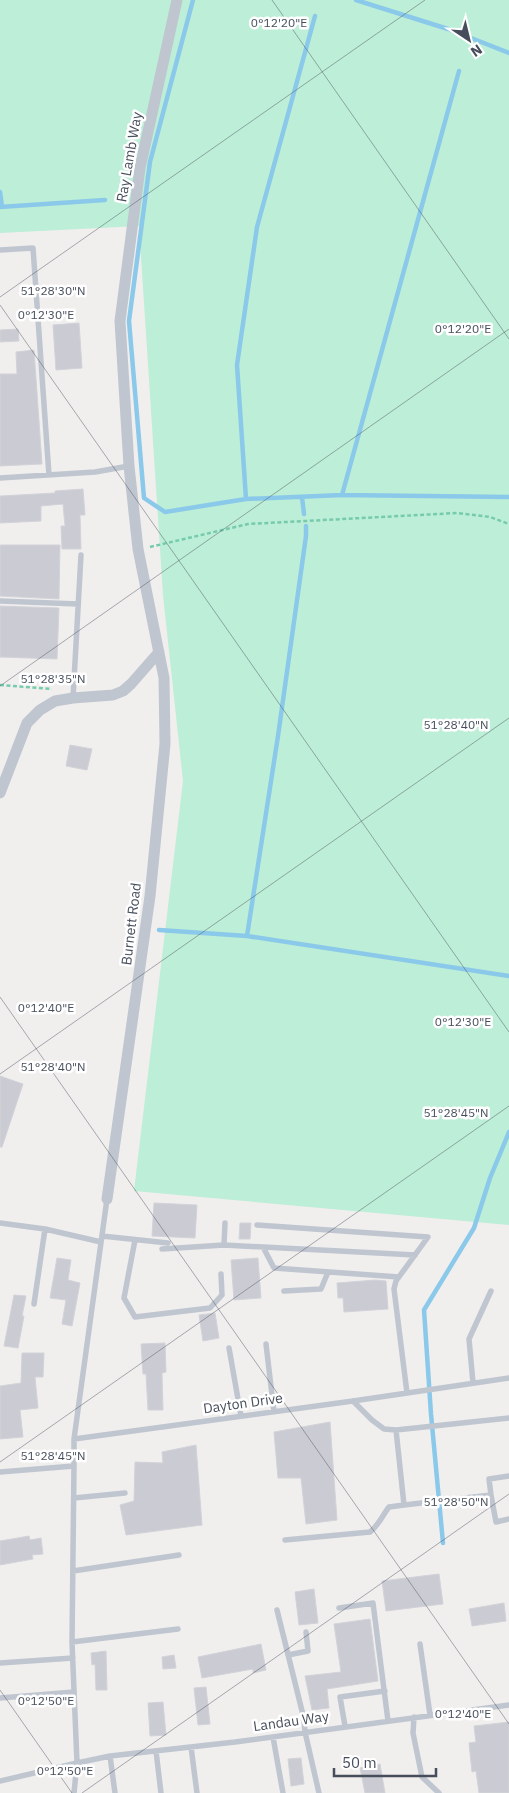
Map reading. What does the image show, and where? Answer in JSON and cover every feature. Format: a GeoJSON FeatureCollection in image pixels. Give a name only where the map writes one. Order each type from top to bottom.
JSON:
{"type":"FeatureCollection","features":[{"type":"Feature","properties":{"kind":"street","name":"Ray Lamb Way"},"geometry":{"type":"LineString","coordinates":[[129,466],[120,321],[140,168],[176,0]]}},
{"type":"Feature","properties":{"kind":"street","name":"Burnett Road"},"geometry":{"type":"LineString","coordinates":[[107,1199],[141,964],[160,802],[165,740],[164,678],[138,550],[129,466]]}},
{"type":"Feature","properties":{"kind":"street"},"geometry":{"type":"LineString","coordinates":[[0,793],[27,723],[40,710],[55,701],[113,695],[123,691],[159,652]]}},
{"type":"Feature","properties":{"kind":"lane"},"geometry":{"type":"LineString","coordinates":[[0,250],[33,248],[49,475]]}},
{"type":"Feature","properties":{"kind":"lane"},"geometry":{"type":"LineString","coordinates":[[0,478],[95,472],[129,466]]}},
{"type":"Feature","properties":{"kind":"lane"},"geometry":{"type":"LineString","coordinates":[[73,698],[81,554]]}},
{"type":"Feature","properties":{"kind":"lane"},"geometry":{"type":"LineString","coordinates":[[0,601],[78,604]]}},
{"type":"Feature","properties":{"kind":"lane"},"geometry":{"type":"LineString","coordinates":[[74,1793],[77,1763],[72,1642],[74,1439],[107,1199]]}},
{"type":"Feature","properties":{"kind":"lane"},"geometry":{"type":"LineString","coordinates":[[0,1223],[101,1239],[168,1243]]}},
{"type":"Feature","properties":{"kind":"lane"},"geometry":{"type":"LineString","coordinates":[[224,1245],[226,1223]]}},
{"type":"Feature","properties":{"kind":"lane"},"geometry":{"type":"LineString","coordinates":[[257,1225],[428,1237],[399,1277],[394,1289],[407,1393]]}},
{"type":"Feature","properties":{"kind":"lane"},"geometry":{"type":"LineString","coordinates":[[34,1304],[45,1230]]}},
{"type":"Feature","properties":{"kind":"lane"},"geometry":{"type":"LineString","coordinates":[[135,1240],[124,1298],[135,1317],[210,1308],[222,1295],[221,1274]]}},
{"type":"Feature","properties":{"kind":"lane"},"geometry":{"type":"LineString","coordinates":[[162,1249],[224,1245],[415,1255]]}},
{"type":"Feature","properties":{"kind":"lane"},"geometry":{"type":"LineString","coordinates":[[263,1247],[274,1268],[399,1277]]}},
{"type":"Feature","properties":{"kind":"lane"},"geometry":{"type":"LineString","coordinates":[[284,1291],[321,1289],[328,1272]]}},
{"type":"Feature","properties":{"kind":"lane"},"geometry":{"type":"LineString","coordinates":[[491,1291],[469,1339],[474,1383],[509,1378]]}},
{"type":"Feature","properties":{"kind":"lane"},"geometry":{"type":"LineString","coordinates":[[266,1344],[274,1412]]}},
{"type":"Feature","properties":{"kind":"lane"},"geometry":{"type":"LineString","coordinates":[[229,1348],[241,1416]]}},
{"type":"Feature","properties":{"kind":"lane","name":"Dayton Drive"},"geometry":{"type":"LineString","coordinates":[[74,1439],[474,1383]]}},
{"type":"Feature","properties":{"kind":"lane"},"geometry":{"type":"LineString","coordinates":[[353,1401],[384,1429],[396,1430],[509,1418]]}},
{"type":"Feature","properties":{"kind":"lane"},"geometry":{"type":"LineString","coordinates":[[396,1430],[404,1505]]}},
{"type":"Feature","properties":{"kind":"lane"},"geometry":{"type":"LineString","coordinates":[[0,1472],[74,1466]]}},
{"type":"Feature","properties":{"kind":"lane"},"geometry":{"type":"LineString","coordinates":[[509,1476],[490,1479],[496,1522],[509,1519]]}},
{"type":"Feature","properties":{"kind":"lane"},"geometry":{"type":"LineString","coordinates":[[74,1498],[125,1493]]}},
{"type":"Feature","properties":{"kind":"lane"},"geometry":{"type":"LineString","coordinates":[[285,1540],[370,1532],[378,1526],[389,1507],[491,1495]]}},
{"type":"Feature","properties":{"kind":"lane"},"geometry":{"type":"LineString","coordinates":[[73,1571],[179,1555]]}},
{"type":"Feature","properties":{"kind":"lane"},"geometry":{"type":"LineString","coordinates":[[339,1608],[373,1603],[386,1691],[388,1720]]}},
{"type":"Feature","properties":{"kind":"lane"},"geometry":{"type":"LineString","coordinates":[[277,1610],[304,1719],[305,1732],[319,1793]]}},
{"type":"Feature","properties":{"kind":"lane"},"geometry":{"type":"LineString","coordinates":[[72,1642],[178,1629]]}},
{"type":"Feature","properties":{"kind":"lane"},"geometry":{"type":"LineString","coordinates":[[288,1655],[308,1651],[306,1632]]}},
{"type":"Feature","properties":{"kind":"lane"},"geometry":{"type":"LineString","coordinates":[[420,1644],[430,1715]]}},
{"type":"Feature","properties":{"kind":"lane"},"geometry":{"type":"LineString","coordinates":[[0,1663],[73,1658]]}},
{"type":"Feature","properties":{"kind":"lane"},"geometry":{"type":"LineString","coordinates":[[345,1726],[340,1697],[386,1691]]}},
{"type":"Feature","properties":{"kind":"lane"},"geometry":{"type":"LineString","coordinates":[[0,1698],[74,1692]]}},
{"type":"Feature","properties":{"kind":"lane","name":"Landau Way"},"geometry":{"type":"LineString","coordinates":[[0,1781],[110,1756],[273,1737],[509,1704]]}},
{"type":"Feature","properties":{"kind":"lane"},"geometry":{"type":"LineString","coordinates":[[414,1717],[413,1733],[422,1777],[440,1793]]}},
{"type":"Feature","properties":{"kind":"lane"},"geometry":{"type":"LineString","coordinates":[[273,1737],[283,1793]]}},
{"type":"Feature","properties":{"kind":"lane"},"geometry":{"type":"LineString","coordinates":[[190,1747],[196,1793]]}},
{"type":"Feature","properties":{"kind":"lane"},"geometry":{"type":"LineString","coordinates":[[156,1751],[161,1793]]}},
{"type":"Feature","properties":{"kind":"lane"},"geometry":{"type":"LineString","coordinates":[[110,1756],[115,1793]]}},
{"type":"Feature","properties":{"kind":"path"},"geometry":{"type":"LineString","coordinates":[[138,550],[248,524],[456,513],[490,517],[509,524]]}},
{"type":"Feature","properties":{"kind":"path"},"geometry":{"type":"LineString","coordinates":[[0,685],[28,687]]}},
{"type":"Feature","properties":{"kind":"green space"},"geometry":{"type":"Polygon","coordinates":[[[0,0],[509,0],[509,1225],[134,1191],[183,781],[163,595],[139,226],[0,233],[0,0]]]}},
{"type":"Feature","properties":{"kind":"building"},"geometry":{"type":"Polygon","coordinates":[[[79,323],[82,368],[56,370],[53,325],[79,323]]]}},
{"type":"Feature","properties":{"kind":"building"},"geometry":{"type":"Polygon","coordinates":[[[18,329],[19,341],[0,342],[0,330],[18,329]]]}},
{"type":"Feature","properties":{"kind":"building"},"geometry":{"type":"Polygon","coordinates":[[[34,350],[42,464],[0,466],[0,374],[17,374],[16,352],[34,350]]]}},
{"type":"Feature","properties":{"kind":"building"},"geometry":{"type":"Polygon","coordinates":[[[83,489],[85,515],[80,515],[81,549],[62,549],[61,526],[65,526],[63,504],[41,506],[41,521],[0,523],[0,496],[55,493],[55,491],[83,489]]]}},
{"type":"Feature","properties":{"kind":"building"},"geometry":{"type":"Polygon","coordinates":[[[0,545],[60,545],[59,599],[0,596],[0,545]]]}},
{"type":"Feature","properties":{"kind":"building"},"geometry":{"type":"Polygon","coordinates":[[[0,606],[59,608],[57,659],[0,657],[0,606]]]}},
{"type":"Feature","properties":{"kind":"building"},"geometry":{"type":"Polygon","coordinates":[[[70,745],[92,749],[87,770],[66,766],[70,745]]]}},
{"type":"Feature","properties":{"kind":"building"},"geometry":{"type":"Polygon","coordinates":[[[0,1076],[23,1084],[2,1147],[0,1147],[0,1076]]]}},
{"type":"Feature","properties":{"kind":"building"},"geometry":{"type":"Polygon","coordinates":[[[154,1203],[197,1205],[195,1238],[152,1236],[154,1203]]]}},
{"type":"Feature","properties":{"kind":"building"},"geometry":{"type":"Polygon","coordinates":[[[240,1223],[251,1223],[250,1239],[239,1239],[240,1223]]]}},
{"type":"Feature","properties":{"kind":"building"},"geometry":{"type":"Polygon","coordinates":[[[57,1258],[71,1260],[68,1280],[80,1283],[72,1326],[62,1324],[66,1300],[50,1298],[57,1258]]]}},
{"type":"Feature","properties":{"kind":"building"},"geometry":{"type":"Polygon","coordinates":[[[258,1258],[261,1298],[234,1300],[231,1260],[258,1258]]]}},
{"type":"Feature","properties":{"kind":"building"},"geometry":{"type":"Polygon","coordinates":[[[386,1281],[388,1309],[344,1312],[343,1298],[338,1298],[337,1283],[386,1281]]]}},
{"type":"Feature","properties":{"kind":"building"},"geometry":{"type":"Polygon","coordinates":[[[14,1295],[26,1296],[18,1348],[4,1346],[14,1295]]]}},
{"type":"Feature","properties":{"kind":"building"},"geometry":{"type":"Polygon","coordinates":[[[215,1313],[219,1338],[203,1341],[199,1315],[215,1313]]]}},
{"type":"Feature","properties":{"kind":"building"},"geometry":{"type":"Polygon","coordinates":[[[165,1343],[166,1372],[162,1373],[163,1410],[148,1410],[146,1374],[143,1374],[141,1344],[165,1343]]]}},
{"type":"Feature","properties":{"kind":"building"},"geometry":{"type":"Polygon","coordinates":[[[22,1353],[44,1353],[43,1377],[35,1377],[38,1408],[20,1410],[23,1437],[0,1439],[0,1386],[21,1383],[22,1353]]]}},
{"type":"Feature","properties":{"kind":"building"},"geometry":{"type":"Polygon","coordinates":[[[330,1422],[337,1520],[306,1524],[301,1478],[278,1478],[274,1432],[330,1422]]]}},
{"type":"Feature","properties":{"kind":"building"},"geometry":{"type":"Polygon","coordinates":[[[196,1445],[202,1525],[126,1535],[120,1505],[134,1501],[135,1462],[163,1463],[162,1452],[196,1445]]]}},
{"type":"Feature","properties":{"kind":"building"},"geometry":{"type":"Polygon","coordinates":[[[29,1536],[30,1540],[41,1538],[43,1554],[32,1555],[33,1559],[0,1565],[0,1541],[29,1536]]]}},
{"type":"Feature","properties":{"kind":"building"},"geometry":{"type":"Polygon","coordinates":[[[439,1574],[443,1604],[386,1611],[382,1581],[439,1574]]]}},
{"type":"Feature","properties":{"kind":"building"},"geometry":{"type":"Polygon","coordinates":[[[314,1589],[318,1623],[299,1625],[295,1592],[314,1589]]]}},
{"type":"Feature","properties":{"kind":"building"},"geometry":{"type":"Polygon","coordinates":[[[504,1603],[506,1621],[472,1626],[469,1609],[504,1603]]]}},
{"type":"Feature","properties":{"kind":"building"},"geometry":{"type":"Polygon","coordinates":[[[370,1619],[378,1681],[327,1689],[329,1708],[312,1710],[305,1676],[341,1672],[334,1624],[370,1619]]]}},
{"type":"Feature","properties":{"kind":"building"},"geometry":{"type":"Polygon","coordinates":[[[261,1644],[266,1670],[253,1673],[253,1669],[202,1678],[198,1657],[261,1644]]]}},
{"type":"Feature","properties":{"kind":"building"},"geometry":{"type":"Polygon","coordinates":[[[106,1651],[107,1690],[96,1690],[95,1664],[92,1665],[91,1653],[106,1651]]]}},
{"type":"Feature","properties":{"kind":"building"},"geometry":{"type":"Polygon","coordinates":[[[174,1655],[176,1668],[163,1669],[162,1657],[174,1655]]]}},
{"type":"Feature","properties":{"kind":"building"},"geometry":{"type":"Polygon","coordinates":[[[206,1687],[210,1724],[198,1725],[194,1688],[206,1687]]]}},
{"type":"Feature","properties":{"kind":"building"},"geometry":{"type":"Polygon","coordinates":[[[163,1702],[166,1735],[150,1736],[148,1703],[163,1702]]]}},
{"type":"Feature","properties":{"kind":"building"},"geometry":{"type":"Polygon","coordinates":[[[509,1722],[509,1793],[479,1793],[476,1771],[472,1772],[469,1743],[476,1742],[474,1726],[509,1722]]]}},
{"type":"Feature","properties":{"kind":"building"},"geometry":{"type":"Polygon","coordinates":[[[301,1758],[304,1784],[291,1786],[288,1759],[301,1758]]]}},
{"type":"Feature","properties":{"kind":"building"},"geometry":{"type":"Polygon","coordinates":[[[380,1764],[385,1793],[365,1793],[360,1768],[380,1764]]]}},
{"type":"Feature","properties":{"kind":"waterway"},"geometry":{"type":"LineString","coordinates":[[193,0],[150,162],[129,321],[144,498],[165,512],[246,499],[342,495],[509,497]]}},
{"type":"Feature","properties":{"kind":"waterway"},"geometry":{"type":"LineString","coordinates":[[356,0],[448,29],[509,53]]}},
{"type":"Feature","properties":{"kind":"waterway"},"geometry":{"type":"LineString","coordinates":[[246,499],[237,365],[257,227],[315,16]]}},
{"type":"Feature","properties":{"kind":"waterway"},"geometry":{"type":"LineString","coordinates":[[342,495],[459,71]]}},
{"type":"Feature","properties":{"kind":"waterway"},"geometry":{"type":"LineString","coordinates":[[0,192],[2,206]]}},
{"type":"Feature","properties":{"kind":"waterway"},"geometry":{"type":"LineString","coordinates":[[0,207],[105,200]]}},
{"type":"Feature","properties":{"kind":"waterway"},"geometry":{"type":"LineString","coordinates":[[302,497],[304,514]]}},
{"type":"Feature","properties":{"kind":"waterway"},"geometry":{"type":"LineString","coordinates":[[247,936],[278,736],[306,526]]}},
{"type":"Feature","properties":{"kind":"waterway"},"geometry":{"type":"LineString","coordinates":[[159,930],[247,936],[509,976]]}},
{"type":"Feature","properties":{"kind":"waterway"},"geometry":{"type":"LineString","coordinates":[[443,1543],[424,1310],[474,1228],[490,1178],[509,1132]]}}]}
